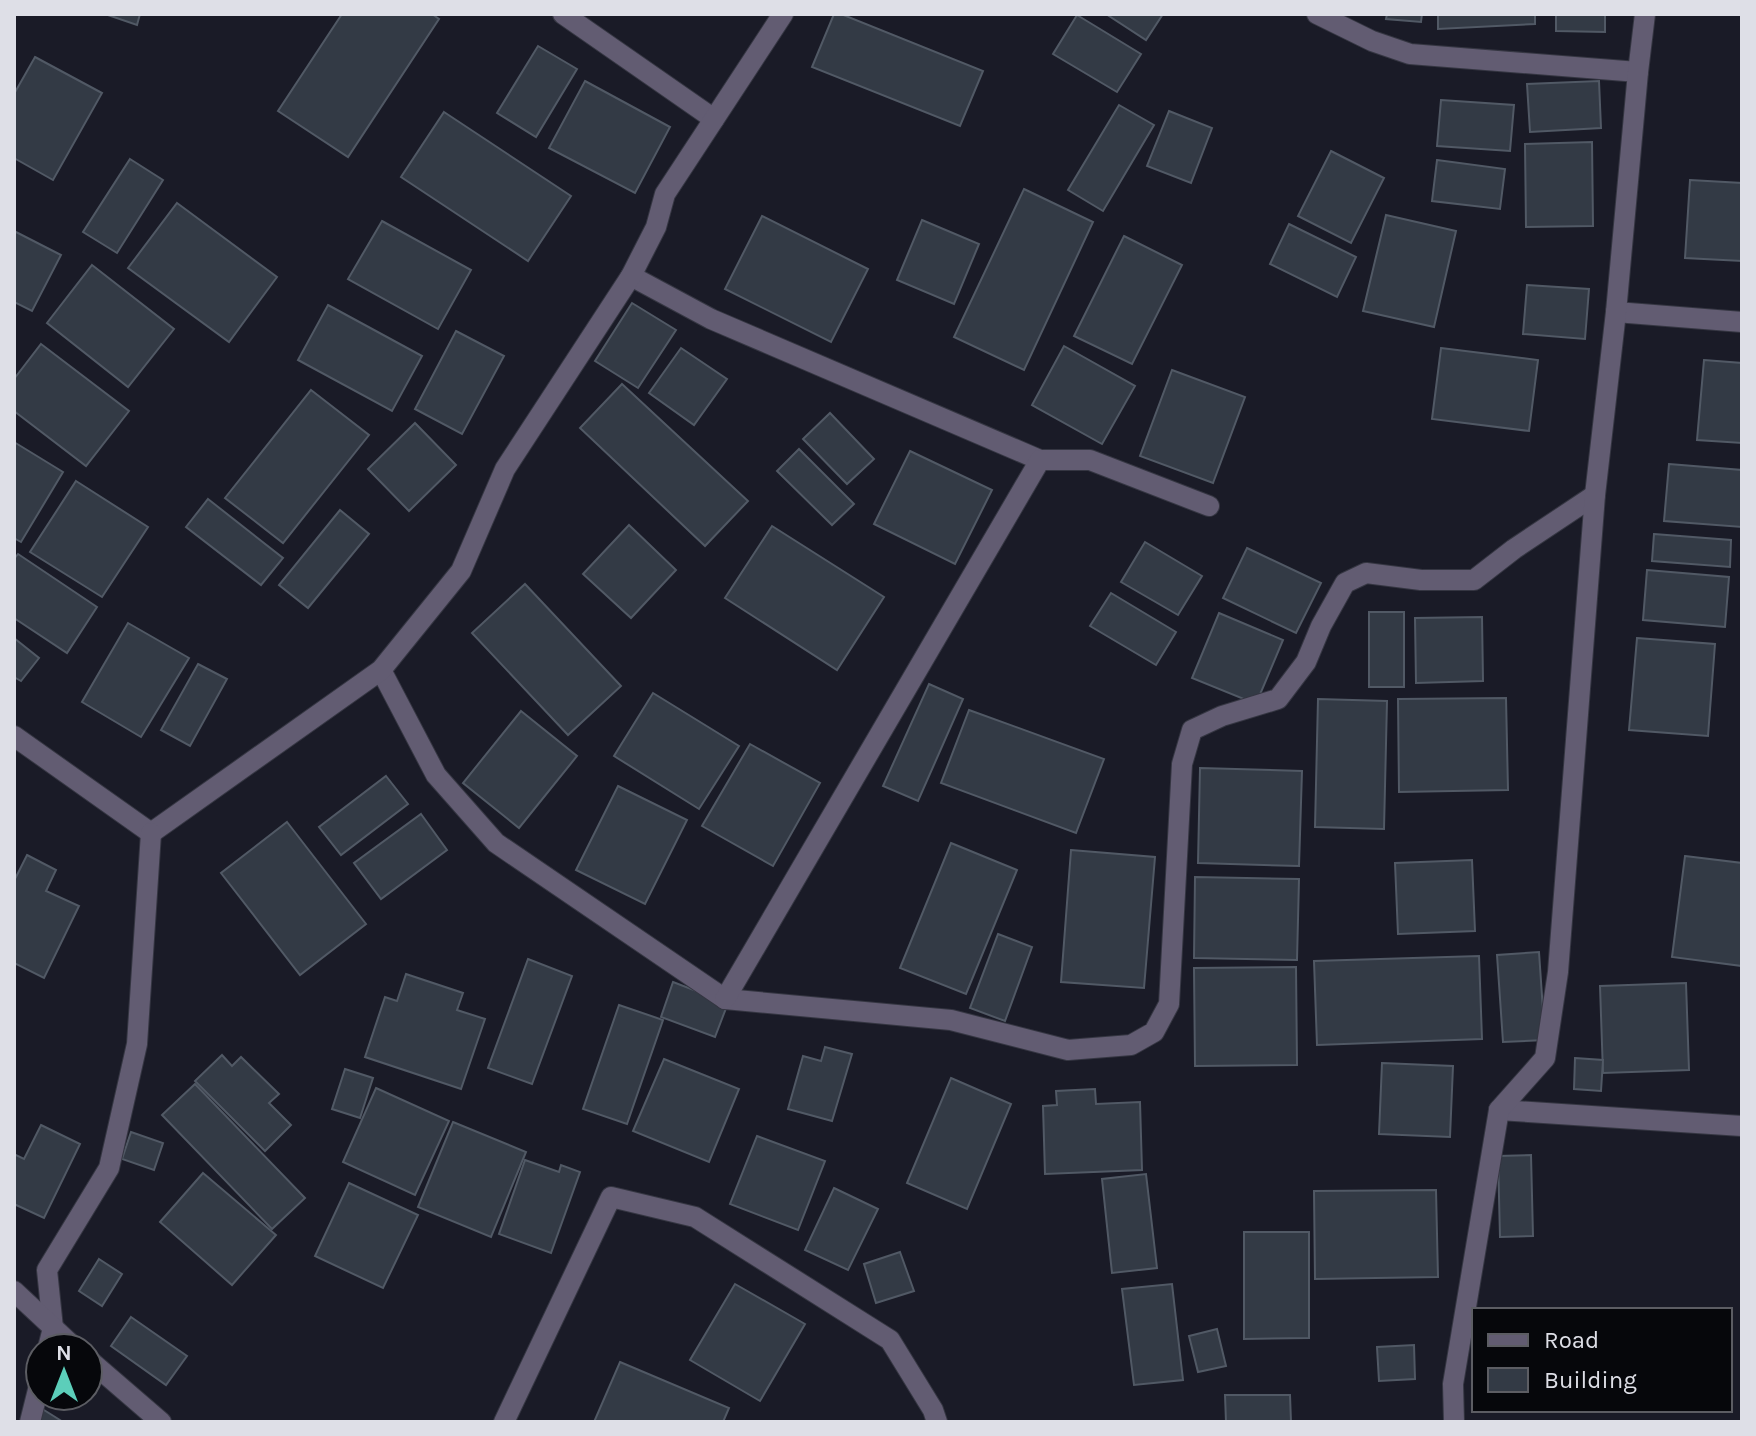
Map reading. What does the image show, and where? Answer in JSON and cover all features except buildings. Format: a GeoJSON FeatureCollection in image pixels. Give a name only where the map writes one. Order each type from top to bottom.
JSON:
{"type":"FeatureCollection","features":[{"type":"Feature","properties":{"kind":"street"},"geometry":{"type":"LineString","coordinates":[[563,14],[714,119]]}},
{"type":"Feature","properties":{"kind":"street"},"geometry":{"type":"LineString","coordinates":[[151,833],[381,670],[461,571],[505,469],[631,276],[656,227],[665,194],[783,14]]}},
{"type":"Feature","properties":{"kind":"street"},"geometry":{"type":"LineString","coordinates":[[1317,14],[1372,41],[1410,54],[1638,72]]}},
{"type":"Feature","properties":{"kind":"street"},"geometry":{"type":"LineString","coordinates":[[1454,1422],[1453,1384],[1499,1110],[1545,1058],[1558,972],[1595,495],[1645,14]]}},
{"type":"Feature","properties":{"kind":"street"},"geometry":{"type":"LineString","coordinates":[[631,276],[711,319],[1040,460],[1090,460],[1209,506]]}},
{"type":"Feature","properties":{"kind":"street"},"geometry":{"type":"LineString","coordinates":[[1616,312],[1742,322]]}},
{"type":"Feature","properties":{"kind":"street"},"geometry":{"type":"LineString","coordinates":[[725,999],[1040,460]]}},
{"type":"Feature","properties":{"kind":"street"},"geometry":{"type":"LineString","coordinates":[[381,670],[436,775],[496,843],[725,999],[951,1020],[1068,1050],[1131,1045],[1154,1032],[1169,1004],[1182,764],[1192,730],[1222,716],[1278,699],[1306,662],[1321,626],[1345,583],[1366,573],[1421,580],[1474,580],[1595,495]]}},
{"type":"Feature","properties":{"kind":"street"},"geometry":{"type":"LineString","coordinates":[[14,736],[151,833]]}},
{"type":"Feature","properties":{"kind":"street"},"geometry":{"type":"LineString","coordinates":[[50,1332],[47,1270],[109,1168],[137,1044],[151,833]]}},
{"type":"Feature","properties":{"kind":"street"},"geometry":{"type":"LineString","coordinates":[[1499,1110],[1742,1126]]}},
{"type":"Feature","properties":{"kind":"street"},"geometry":{"type":"LineString","coordinates":[[504,1422],[611,1197],[695,1217],[890,1340],[933,1410],[937,1422]]}},
{"type":"Feature","properties":{"kind":"street"},"geometry":{"type":"LineString","coordinates":[[14,1291],[45,1332]]}},
{"type":"Feature","properties":{"kind":"street"},"geometry":{"type":"LineString","coordinates":[[104,1373],[161,1422]]}}]}
